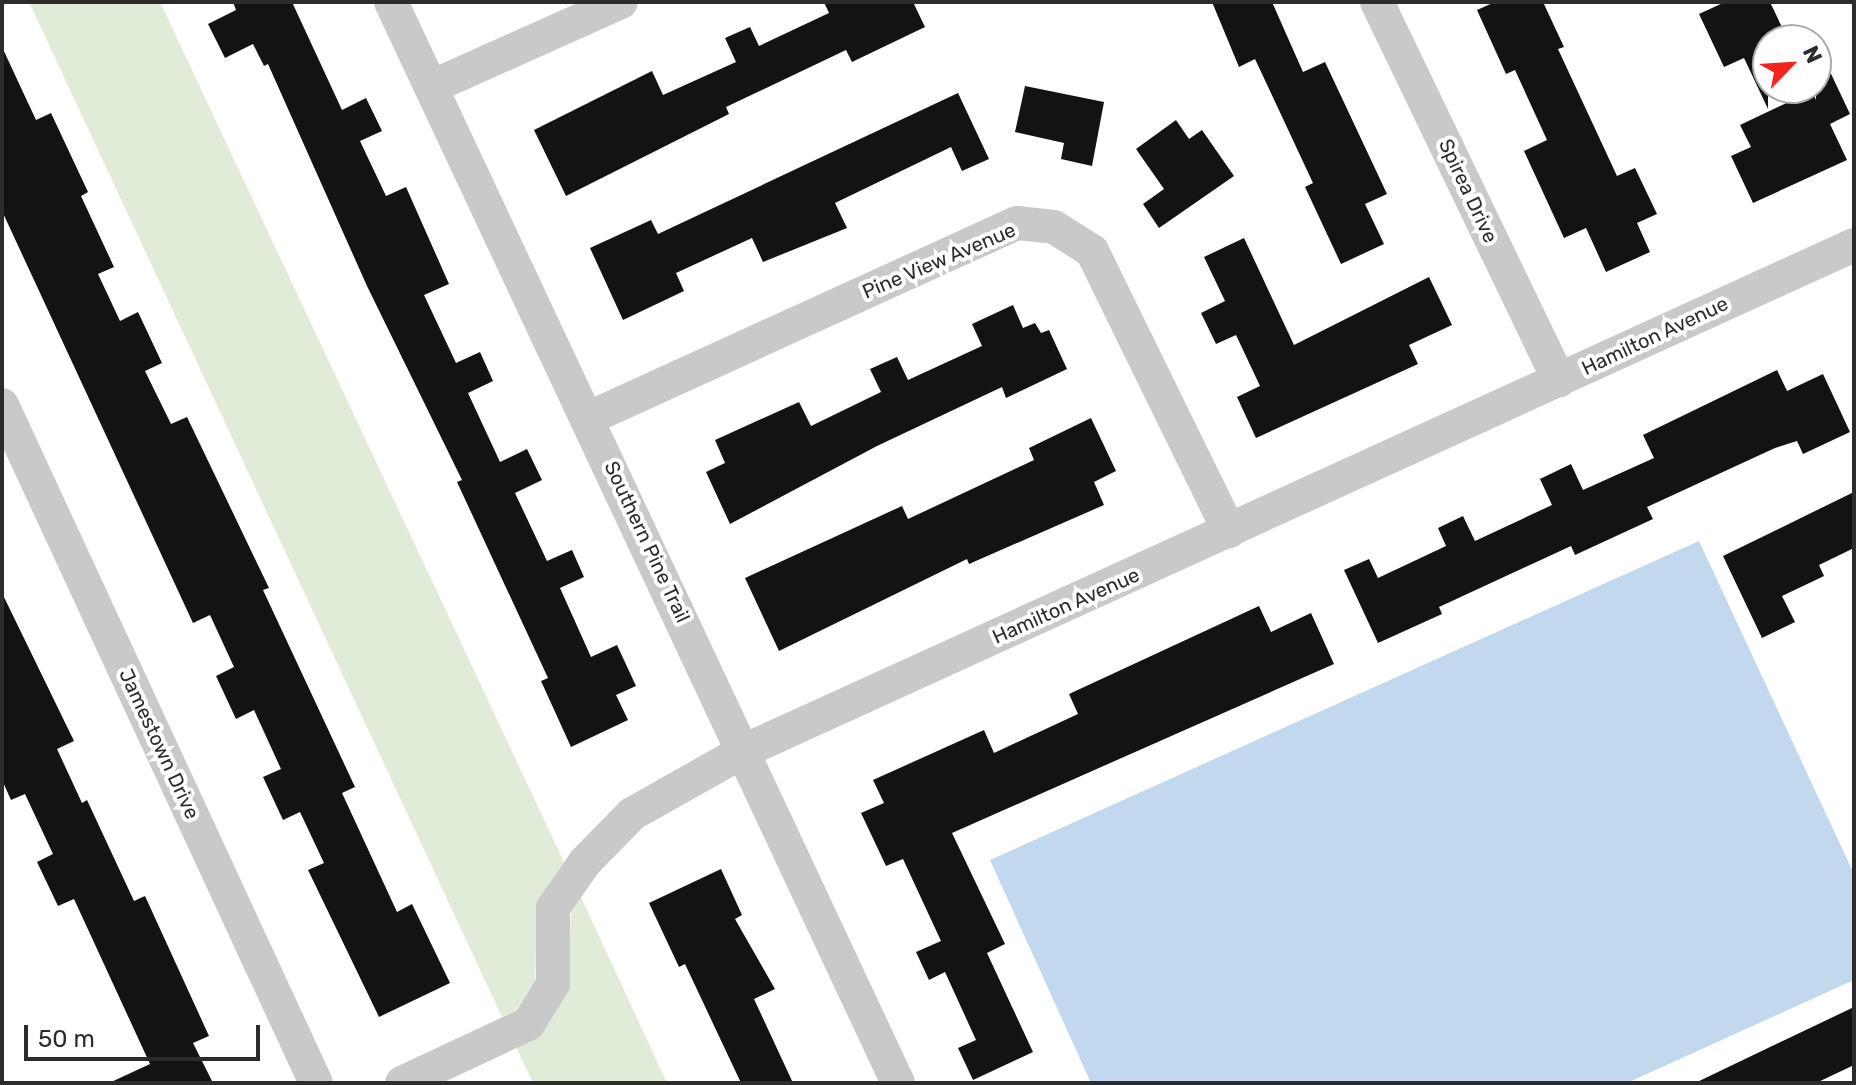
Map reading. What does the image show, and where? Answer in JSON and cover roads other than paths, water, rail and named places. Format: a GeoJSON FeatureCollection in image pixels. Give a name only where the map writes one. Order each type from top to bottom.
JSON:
{"type":"FeatureCollection","features":[{"type":"Feature","properties":{"kind":"street","name":"Southern Pine Trail"},"geometry":{"type":"LineString","coordinates":[[391,2],[589,418],[898,1083]]}},
{"type":"Feature","properties":{"kind":"street"},"geometry":{"type":"LineString","coordinates":[[431,87],[621,2]]}},
{"type":"Feature","properties":{"kind":"street","name":"Spirea Drive"},"geometry":{"type":"LineString","coordinates":[[1377,2],[1559,380]]}},
{"type":"Feature","properties":{"kind":"street","name":"Pine View Avenue"},"geometry":{"type":"LineString","coordinates":[[589,418],[1017,223],[1054,227],[1092,251],[1229,531]]}},
{"type":"Feature","properties":{"kind":"street","name":"Hamilton Avenue"},"geometry":{"type":"LineString","coordinates":[[402,1083],[528,1024],[553,984],[553,908],[585,862],[632,814],[744,751],[1854,245]]}},
{"type":"Feature","properties":{"kind":"street","name":"Jamestown Drive"},"geometry":{"type":"LineString","coordinates":[[2,405],[316,1083]]}},
{"type":"Feature","properties":{"kind":"water"},"geometry":{"type":"Polygon","coordinates":[[[1699,541],[1854,874],[1854,980],[1627,1083],[1091,1083],[990,860],[1699,541]]]}}]}
